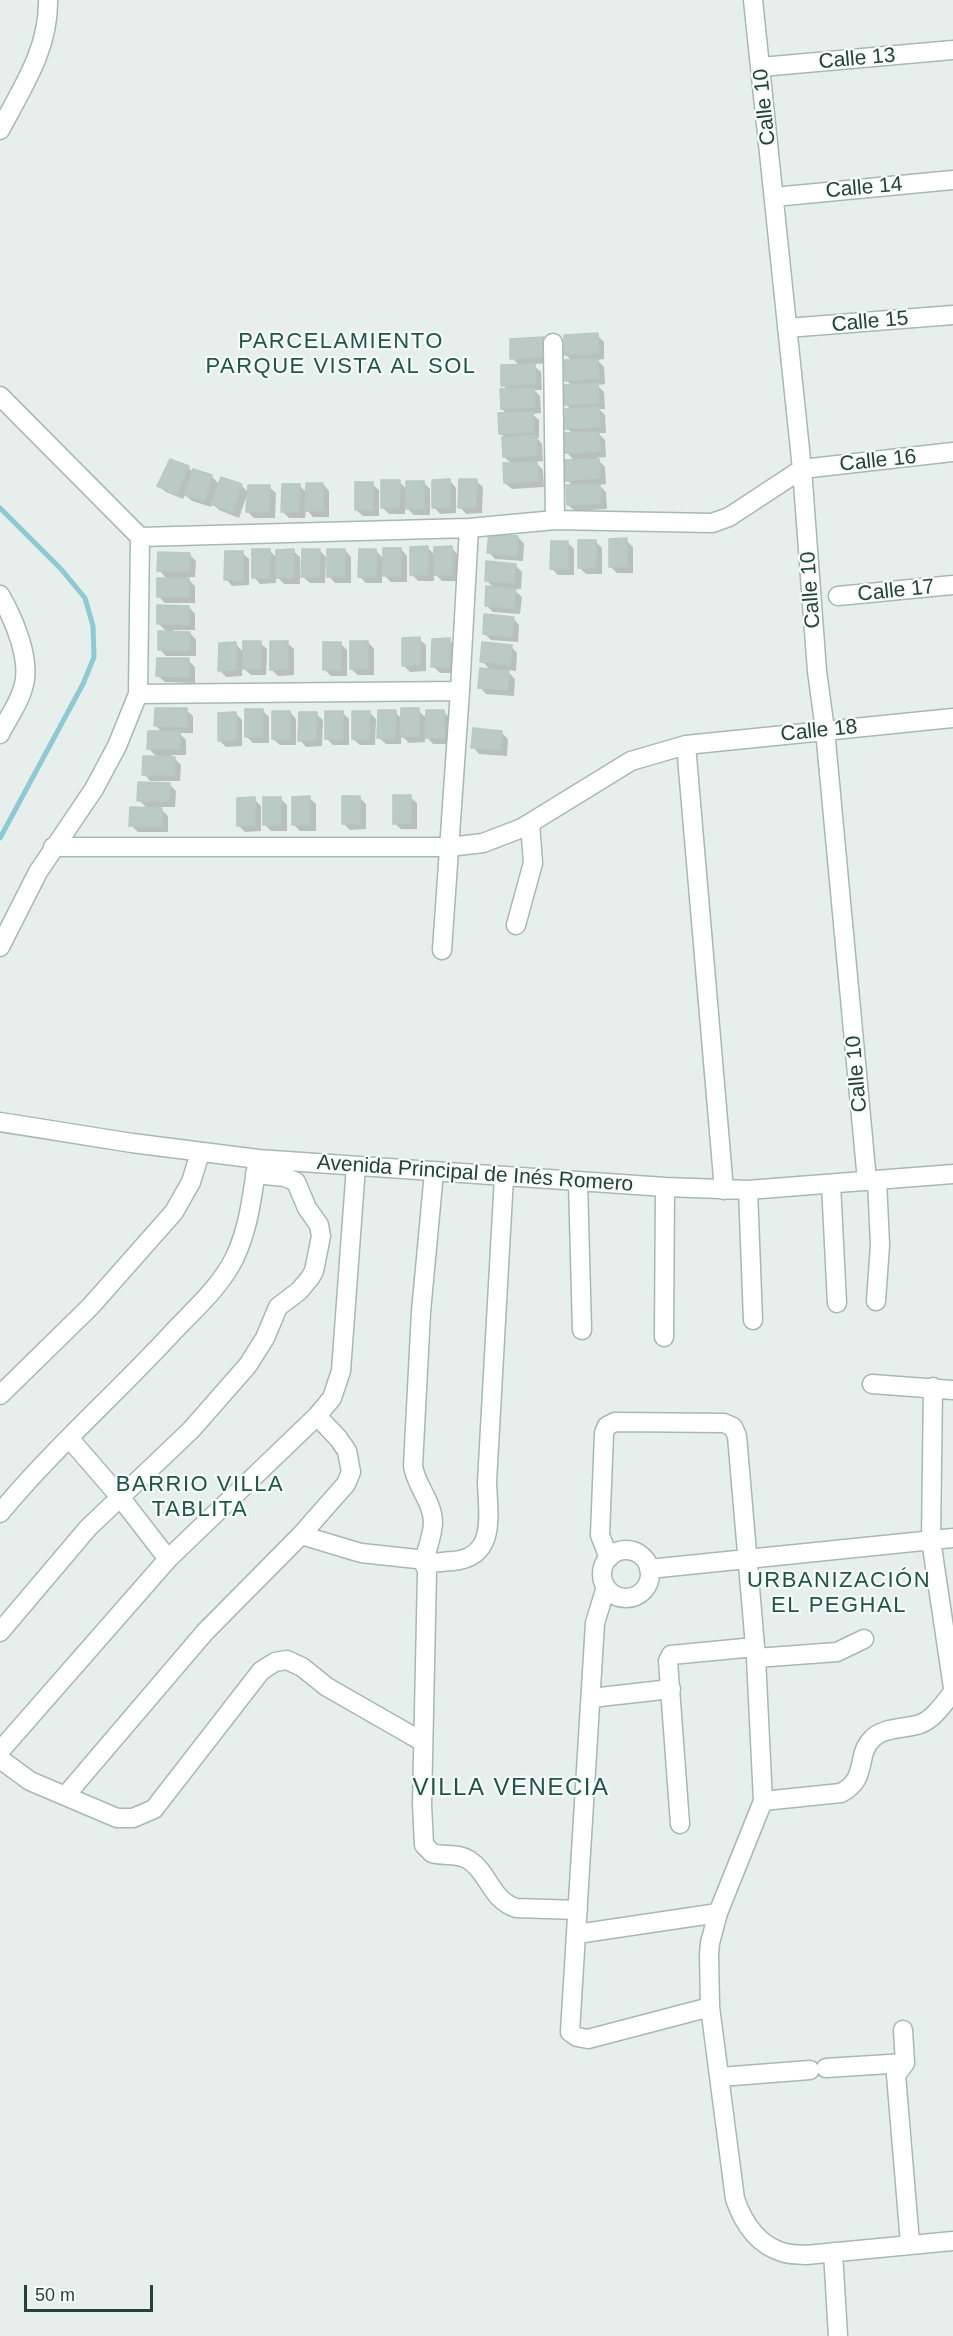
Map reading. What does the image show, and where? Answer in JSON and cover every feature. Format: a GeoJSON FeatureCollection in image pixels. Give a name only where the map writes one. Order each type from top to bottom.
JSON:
{"type":"FeatureCollection","features":[{"type":"Feature","properties":{"kind":"street"},"geometry":{"type":"LineString","coordinates":[[0,130],[35,64],[46,32],[48,0]]}},
{"type":"Feature","properties":{"kind":"street","name":"Calle 10"},"geometry":{"type":"LineString","coordinates":[[753,0],[802,469],[817,671],[880,1245],[876,1301]]}},
{"type":"Feature","properties":{"kind":"street","name":"Calle 13"},"geometry":{"type":"LineString","coordinates":[[760,68],[953,50]]}},
{"type":"Feature","properties":{"kind":"street","name":"Calle 14"},"geometry":{"type":"LineString","coordinates":[[774,196],[953,180]]}},
{"type":"Feature","properties":{"kind":"street","name":"Calle 15"},"geometry":{"type":"LineString","coordinates":[[787,328],[953,315]]}},
{"type":"Feature","properties":{"kind":"street"},"geometry":{"type":"LineString","coordinates":[[553,343],[555,520]]}},
{"type":"Feature","properties":{"kind":"street"},"geometry":{"type":"LineString","coordinates":[[0,396],[140,537],[138,694],[117,746],[94,789],[53,847],[0,947]]}},
{"type":"Feature","properties":{"kind":"street","name":"Calle 16"},"geometry":{"type":"LineString","coordinates":[[802,469],[953,453]]}},
{"type":"Feature","properties":{"kind":"street"},"geometry":{"type":"LineString","coordinates":[[140,537],[469,528],[555,520],[712,523],[729,517],[802,469]]}},
{"type":"Feature","properties":{"kind":"street"},"geometry":{"type":"LineString","coordinates":[[442,950],[469,528]]}},
{"type":"Feature","properties":{"kind":"street","name":"Calle 17"},"geometry":{"type":"LineString","coordinates":[[838,596],[953,585]]}},
{"type":"Feature","properties":{"kind":"street"},"geometry":{"type":"LineString","coordinates":[[0,595],[8,608],[21,643],[24,665],[24,687],[0,734]]}},
{"type":"Feature","properties":{"kind":"street"},"geometry":{"type":"LineString","coordinates":[[138,694],[460,691]]}},
{"type":"Feature","properties":{"kind":"street","name":"Calle 18"},"geometry":{"type":"LineString","coordinates":[[53,847],[449,847],[483,843],[522,828],[632,761],[686,745],[953,718]]}},
{"type":"Feature","properties":{"kind":"street"},"geometry":{"type":"LineString","coordinates":[[686,745],[724,1190]]}},
{"type":"Feature","properties":{"kind":"street"},"geometry":{"type":"LineString","coordinates":[[516,925],[533,863],[530,823]]}},
{"type":"Feature","properties":{"kind":"street","name":"Avenida Principal de Inés Romero"},"geometry":{"type":"LineString","coordinates":[[0,1122],[200,1153],[256,1167],[356,1166],[724,1190],[953,1174]]}},
{"type":"Feature","properties":{"kind":"street"},"geometry":{"type":"LineString","coordinates":[[0,1395],[90,1307],[174,1212],[190,1182],[200,1153]]}},
{"type":"Feature","properties":{"kind":"street"},"geometry":{"type":"LineString","coordinates":[[0,1751],[168,1559],[317,1416],[332,1398],[341,1371],[356,1166]]}},
{"type":"Feature","properties":{"kind":"street"},"geometry":{"type":"LineString","coordinates":[[0,1513],[33,1473],[150,1358],[225,1274],[241,1244],[247,1225],[256,1167],[296,1182],[307,1208],[319,1225],[321,1236],[314,1271],[305,1285],[278,1307],[265,1338],[248,1365],[190,1430],[88,1528],[0,1632]]}},
{"type":"Feature","properties":{"kind":"street"},"geometry":{"type":"LineString","coordinates":[[434,1172],[421,1312],[412,1466],[415,1479],[429,1504],[433,1521],[431,1541],[424,1563],[427,1572],[422,1804],[424,1845],[427,1850],[437,1855],[457,1855],[468,1860],[479,1869],[498,1897],[509,1906],[578,1910]]}},
{"type":"Feature","properties":{"kind":"street"},"geometry":{"type":"LineString","coordinates":[[301,1535],[361,1553],[417,1559],[424,1563],[458,1560],[473,1556],[481,1549],[486,1537],[504,1177]]}},
{"type":"Feature","properties":{"kind":"street"},"geometry":{"type":"LineString","coordinates":[[578,1182],[582,1330]]}},
{"type":"Feature","properties":{"kind":"street"},"geometry":{"type":"LineString","coordinates":[[831,1184],[837,1303]]}},
{"type":"Feature","properties":{"kind":"street"},"geometry":{"type":"LineString","coordinates":[[664,1337],[665,1187]]}},
{"type":"Feature","properties":{"kind":"street"},"geometry":{"type":"LineString","coordinates":[[748,1190],[753,1320]]}},
{"type":"Feature","properties":{"kind":"street"},"geometry":{"type":"LineString","coordinates":[[872,1384],[953,1390]]}},
{"type":"Feature","properties":{"kind":"street"},"geometry":{"type":"LineString","coordinates":[[763,1801],[841,1793],[850,1788],[856,1781],[868,1743],[874,1737],[881,1733],[920,1724],[929,1719],[953,1690],[931,1540],[933,1387]]}},
{"type":"Feature","properties":{"kind":"street"},"geometry":{"type":"LineString","coordinates":[[66,1795],[206,1632],[301,1535],[346,1484],[351,1472],[350,1458],[343,1444],[317,1416]]}},
{"type":"Feature","properties":{"kind":"street"},"geometry":{"type":"LineString","coordinates":[[609,1558],[600,1535],[604,1433],[607,1426],[615,1422],[724,1423],[733,1427],[737,1436],[756,1653],[763,1801],[718,1913],[710,1942],[710,2007],[735,2199],[742,2218],[752,2233],[782,2253],[806,2255],[910,2243],[953,2241]]}},
{"type":"Feature","properties":{"kind":"street"},"geometry":{"type":"LineString","coordinates":[[69,1438],[120,1497],[168,1559]]}},
{"type":"Feature","properties":{"kind":"street"},"geometry":{"type":"LineString","coordinates":[[649,1569],[953,1538]]}},
{"type":"Feature","properties":{"kind":"street"},"geometry":{"type":"LineString","coordinates":[[606,1587],[622,1598],[635,1596],[645,1588],[648,1582],[649,1569],[643,1558],[633,1551],[620,1551],[609,1558],[602,1572],[606,1587],[596,1623],[570,2032],[577,2037],[588,2039],[710,2007]]}},
{"type":"Feature","properties":{"kind":"street"},"geometry":{"type":"LineString","coordinates":[[680,1824],[668,1661],[671,1655],[837,1652],[864,1639]]}},
{"type":"Feature","properties":{"kind":"street"},"geometry":{"type":"LineString","coordinates":[[0,1759],[30,1781],[117,1818],[133,1818],[147,1814],[154,1809],[261,1671],[271,1664],[287,1660],[302,1667],[327,1688],[423,1742]]}},
{"type":"Feature","properties":{"kind":"street"},"geometry":{"type":"LineString","coordinates":[[591,1698],[671,1689]]}},
{"type":"Feature","properties":{"kind":"street"},"geometry":{"type":"LineString","coordinates":[[577,1934],[718,1913]]}},
{"type":"Feature","properties":{"kind":"street"},"geometry":{"type":"LineString","coordinates":[[903,2030],[905,2062],[896,2075],[910,2243]]}},
{"type":"Feature","properties":{"kind":"street"},"geometry":{"type":"LineString","coordinates":[[720,2077],[905,2062]]}},
{"type":"Feature","properties":{"kind":"street"},"geometry":{"type":"LineString","coordinates":[[833,2252],[838,2336]]}},
{"type":"Feature","properties":{"kind":"building"},"geometry":{"type":"Polygon","coordinates":[[[598,333],[599,353],[564,355],[564,335],[598,333]]]}},
{"type":"Feature","properties":{"kind":"building"},"geometry":{"type":"Polygon","coordinates":[[[544,337],[545,357],[510,359],[510,339],[544,337]]]}},
{"type":"Feature","properties":{"kind":"building"},"geometry":{"type":"Polygon","coordinates":[[[598,359],[599,378],[565,381],[564,360],[598,359]]]}},
{"type":"Feature","properties":{"kind":"building"},"geometry":{"type":"Polygon","coordinates":[[[535,364],[536,384],[501,386],[501,365],[535,364]]]}},
{"type":"Feature","properties":{"kind":"building"},"geometry":{"type":"Polygon","coordinates":[[[598,383],[599,403],[564,405],[564,385],[598,383]]]}},
{"type":"Feature","properties":{"kind":"building"},"geometry":{"type":"Polygon","coordinates":[[[534,388],[535,407],[501,409],[500,389],[534,388]]]}},
{"type":"Feature","properties":{"kind":"building"},"geometry":{"type":"Polygon","coordinates":[[[599,407],[600,427],[565,429],[565,409],[599,407]]]}},
{"type":"Feature","properties":{"kind":"building"},"geometry":{"type":"Polygon","coordinates":[[[533,412],[533,432],[499,434],[498,413],[533,412]]]}},
{"type":"Feature","properties":{"kind":"building"},"geometry":{"type":"Polygon","coordinates":[[[599,432],[600,451],[565,453],[565,433],[599,432]]]}},
{"type":"Feature","properties":{"kind":"building"},"geometry":{"type":"Polygon","coordinates":[[[536,435],[537,455],[503,457],[502,437],[536,435]]]}},
{"type":"Feature","properties":{"kind":"building"},"geometry":{"type":"Polygon","coordinates":[[[170,459],[189,466],[176,494],[157,486],[170,459]]]}},
{"type":"Feature","properties":{"kind":"building"},"geometry":{"type":"Polygon","coordinates":[[[599,459],[600,478],[565,481],[565,460],[599,459]]]}},
{"type":"Feature","properties":{"kind":"building"},"geometry":{"type":"Polygon","coordinates":[[[537,462],[538,481],[504,483],[503,463],[537,462]]]}},
{"type":"Feature","properties":{"kind":"building"},"geometry":{"type":"Polygon","coordinates":[[[193,469],[212,475],[205,501],[184,495],[193,469]]]}},
{"type":"Feature","properties":{"kind":"building"},"geometry":{"type":"Polygon","coordinates":[[[221,477],[242,484],[232,512],[211,504],[221,477]]]}},
{"type":"Feature","properties":{"kind":"building"},"geometry":{"type":"Polygon","coordinates":[[[450,479],[450,507],[432,508],[432,480],[450,479]]]}},
{"type":"Feature","properties":{"kind":"building"},"geometry":{"type":"Polygon","coordinates":[[[459,479],[477,479],[476,507],[458,508],[459,479]]]}},
{"type":"Feature","properties":{"kind":"building"},"geometry":{"type":"Polygon","coordinates":[[[381,480],[400,480],[399,508],[381,508],[381,480]]]}},
{"type":"Feature","properties":{"kind":"building"},"geometry":{"type":"Polygon","coordinates":[[[406,481],[424,481],[424,509],[406,509],[406,481]]]}},
{"type":"Feature","properties":{"kind":"building"},"geometry":{"type":"Polygon","coordinates":[[[355,482],[373,482],[373,510],[355,510],[355,482]]]}},
{"type":"Feature","properties":{"kind":"building"},"geometry":{"type":"Polygon","coordinates":[[[306,483],[323,483],[323,511],[305,511],[306,483]]]}},
{"type":"Feature","properties":{"kind":"building"},"geometry":{"type":"Polygon","coordinates":[[[282,484],[300,484],[299,512],[281,512],[282,484]]]}},
{"type":"Feature","properties":{"kind":"building"},"geometry":{"type":"Polygon","coordinates":[[[600,484],[601,503],[567,505],[566,485],[600,484]]]}},
{"type":"Feature","properties":{"kind":"building"},"geometry":{"type":"Polygon","coordinates":[[[248,485],[270,485],[269,512],[246,512],[248,485]]]}},
{"type":"Feature","properties":{"kind":"building"},"geometry":{"type":"Polygon","coordinates":[[[489,533],[518,536],[517,556],[487,553],[489,533]]]}},
{"type":"Feature","properties":{"kind":"building"},"geometry":{"type":"Polygon","coordinates":[[[627,538],[627,567],[609,567],[609,539],[627,538]]]}},
{"type":"Feature","properties":{"kind":"building"},"geometry":{"type":"Polygon","coordinates":[[[578,540],[596,540],[596,568],[578,568],[578,540]]]}},
{"type":"Feature","properties":{"kind":"building"},"geometry":{"type":"Polygon","coordinates":[[[551,541],[568,541],[568,569],[550,569],[551,541]]]}},
{"type":"Feature","properties":{"kind":"building"},"geometry":{"type":"Polygon","coordinates":[[[428,546],[428,575],[410,575],[410,547],[428,546]]]}},
{"type":"Feature","properties":{"kind":"building"},"geometry":{"type":"Polygon","coordinates":[[[452,546],[452,575],[434,575],[434,547],[452,546]]]}},
{"type":"Feature","properties":{"kind":"building"},"geometry":{"type":"Polygon","coordinates":[[[383,548],[401,548],[401,576],[383,576],[383,548]]]}},
{"type":"Feature","properties":{"kind":"building"},"geometry":{"type":"Polygon","coordinates":[[[252,549],[270,549],[270,578],[252,578],[252,549]]]}},
{"type":"Feature","properties":{"kind":"building"},"geometry":{"type":"Polygon","coordinates":[[[294,549],[294,578],[276,578],[276,550],[294,549]]]}},
{"type":"Feature","properties":{"kind":"building"},"geometry":{"type":"Polygon","coordinates":[[[302,549],[320,549],[319,577],[301,577],[302,549]]]}},
{"type":"Feature","properties":{"kind":"building"},"geometry":{"type":"Polygon","coordinates":[[[327,549],[345,549],[345,577],[327,577],[327,549]]]}},
{"type":"Feature","properties":{"kind":"building"},"geometry":{"type":"Polygon","coordinates":[[[359,549],[376,549],[376,577],[358,577],[359,549]]]}},
{"type":"Feature","properties":{"kind":"building"},"geometry":{"type":"Polygon","coordinates":[[[225,551],[243,551],[243,580],[224,580],[225,551]]]}},
{"type":"Feature","properties":{"kind":"building"},"geometry":{"type":"Polygon","coordinates":[[[158,552],[190,553],[189,571],[157,571],[158,552]]]}},
{"type":"Feature","properties":{"kind":"building"},"geometry":{"type":"Polygon","coordinates":[[[486,561],[516,564],[514,583],[485,581],[486,561]]]}},
{"type":"Feature","properties":{"kind":"building"},"geometry":{"type":"Polygon","coordinates":[[[157,578],[189,578],[189,597],[157,597],[157,578]]]}},
{"type":"Feature","properties":{"kind":"building"},"geometry":{"type":"Polygon","coordinates":[[[486,586],[516,589],[514,608],[485,606],[486,586]]]}},
{"type":"Feature","properties":{"kind":"building"},"geometry":{"type":"Polygon","coordinates":[[[157,605],[189,606],[189,624],[157,624],[157,605]]]}},
{"type":"Feature","properties":{"kind":"building"},"geometry":{"type":"Polygon","coordinates":[[[484,614],[514,617],[512,637],[483,634],[484,614]]]}},
{"type":"Feature","properties":{"kind":"building"},"geometry":{"type":"Polygon","coordinates":[[[158,631],[190,632],[190,650],[158,650],[158,631]]]}},
{"type":"Feature","properties":{"kind":"building"},"geometry":{"type":"Polygon","coordinates":[[[420,637],[420,665],[402,666],[402,638],[420,637]]]}},
{"type":"Feature","properties":{"kind":"building"},"geometry":{"type":"Polygon","coordinates":[[[450,638],[449,667],[431,667],[432,639],[450,638]]]}},
{"type":"Feature","properties":{"kind":"building"},"geometry":{"type":"Polygon","coordinates":[[[243,641],[261,641],[261,669],[243,669],[243,641]]]}},
{"type":"Feature","properties":{"kind":"building"},"geometry":{"type":"Polygon","coordinates":[[[270,641],[288,641],[288,669],[270,670],[270,641]]]}},
{"type":"Feature","properties":{"kind":"building"},"geometry":{"type":"Polygon","coordinates":[[[350,641],[368,641],[368,669],[350,669],[350,641]]]}},
{"type":"Feature","properties":{"kind":"building"},"geometry":{"type":"Polygon","coordinates":[[[236,642],[236,670],[218,671],[219,643],[236,642]]]}},
{"type":"Feature","properties":{"kind":"building"},"geometry":{"type":"Polygon","coordinates":[[[323,642],[341,642],[341,670],[323,670],[323,642]]]}},
{"type":"Feature","properties":{"kind":"building"},"geometry":{"type":"Polygon","coordinates":[[[482,642],[512,645],[510,665],[480,662],[482,642]]]}},
{"type":"Feature","properties":{"kind":"building"},"geometry":{"type":"Polygon","coordinates":[[[157,658],[189,658],[189,677],[156,676],[157,658]]]}},
{"type":"Feature","properties":{"kind":"building"},"geometry":{"type":"Polygon","coordinates":[[[480,668],[509,671],[508,690],[478,688],[480,668]]]}},
{"type":"Feature","properties":{"kind":"building"},"geometry":{"type":"Polygon","coordinates":[[[155,708],[187,708],[187,727],[154,726],[155,708]]]}},
{"type":"Feature","properties":{"kind":"building"},"geometry":{"type":"Polygon","coordinates":[[[401,708],[419,708],[419,736],[400,737],[401,708]]]}},
{"type":"Feature","properties":{"kind":"building"},"geometry":{"type":"Polygon","coordinates":[[[245,709],[263,709],[263,737],[245,737],[245,709]]]}},
{"type":"Feature","properties":{"kind":"building"},"geometry":{"type":"Polygon","coordinates":[[[378,710],[396,710],[395,738],[377,738],[378,710]]]}},
{"type":"Feature","properties":{"kind":"building"},"geometry":{"type":"Polygon","coordinates":[[[426,710],[444,710],[444,738],[425,738],[426,710]]]}},
{"type":"Feature","properties":{"kind":"building"},"geometry":{"type":"Polygon","coordinates":[[[272,711],[290,711],[290,739],[272,739],[272,711]]]}},
{"type":"Feature","properties":{"kind":"building"},"geometry":{"type":"Polygon","coordinates":[[[325,711],[343,711],[343,739],[325,739],[325,711]]]}},
{"type":"Feature","properties":{"kind":"building"},"geometry":{"type":"Polygon","coordinates":[[[352,711],[370,711],[369,739],[352,739],[352,711]]]}},
{"type":"Feature","properties":{"kind":"building"},"geometry":{"type":"Polygon","coordinates":[[[236,712],[236,740],[218,741],[218,713],[236,712]]]}},
{"type":"Feature","properties":{"kind":"building"},"geometry":{"type":"Polygon","coordinates":[[[299,712],[317,712],[316,740],[298,741],[299,712]]]}},
{"type":"Feature","properties":{"kind":"building"},"geometry":{"type":"Polygon","coordinates":[[[473,728],[502,731],[501,750],[471,748],[473,728]]]}},
{"type":"Feature","properties":{"kind":"building"},"geometry":{"type":"Polygon","coordinates":[[[148,731],[180,731],[180,749],[147,749],[148,731]]]}},
{"type":"Feature","properties":{"kind":"building"},"geometry":{"type":"Polygon","coordinates":[[[143,756],[175,757],[174,775],[142,775],[143,756]]]}},
{"type":"Feature","properties":{"kind":"building"},"geometry":{"type":"Polygon","coordinates":[[[138,782],[170,783],[169,801],[137,801],[138,782]]]}},
{"type":"Feature","properties":{"kind":"building"},"geometry":{"type":"Polygon","coordinates":[[[393,795],[411,795],[411,823],[393,824],[393,795]]]}},
{"type":"Feature","properties":{"kind":"building"},"geometry":{"type":"Polygon","coordinates":[[[310,796],[310,825],[292,825],[292,797],[310,796]]]}},
{"type":"Feature","properties":{"kind":"building"},"geometry":{"type":"Polygon","coordinates":[[[342,796],[360,796],[360,824],[342,824],[342,796]]]}},
{"type":"Feature","properties":{"kind":"building"},"geometry":{"type":"Polygon","coordinates":[[[255,797],[255,825],[237,826],[237,798],[255,797]]]}},
{"type":"Feature","properties":{"kind":"building"},"geometry":{"type":"Polygon","coordinates":[[[263,797],[281,797],[281,825],[263,825],[263,797]]]}},
{"type":"Feature","properties":{"kind":"building"},"geometry":{"type":"Polygon","coordinates":[[[130,807],[162,808],[162,826],[129,826],[130,807]]]}},
{"type":"Feature","properties":{"kind":"waterway"},"geometry":{"type":"LineString","coordinates":[[0,508],[61,569],[85,598],[93,626],[94,657],[83,684],[0,838]]}},
{"type":"Feature","properties":{"kind":"district","name":"PARCELAMIENTO PARQUE VISTA AL SOL"},"geometry":{"type":"Point","coordinates":[341,354]}},
{"type":"Feature","properties":{"kind":"district","name":"BARRIO VILLA TABLITA"},"geometry":{"type":"Point","coordinates":[200,1498]}},
{"type":"Feature","properties":{"kind":"district","name":"URBANIZACIÓN EL PEGHAL"},"geometry":{"type":"Point","coordinates":[839,1594]}},
{"type":"Feature","properties":{"kind":"district","name":"VILLA VENECIA"},"geometry":{"type":"Point","coordinates":[511,1788]}}]}
